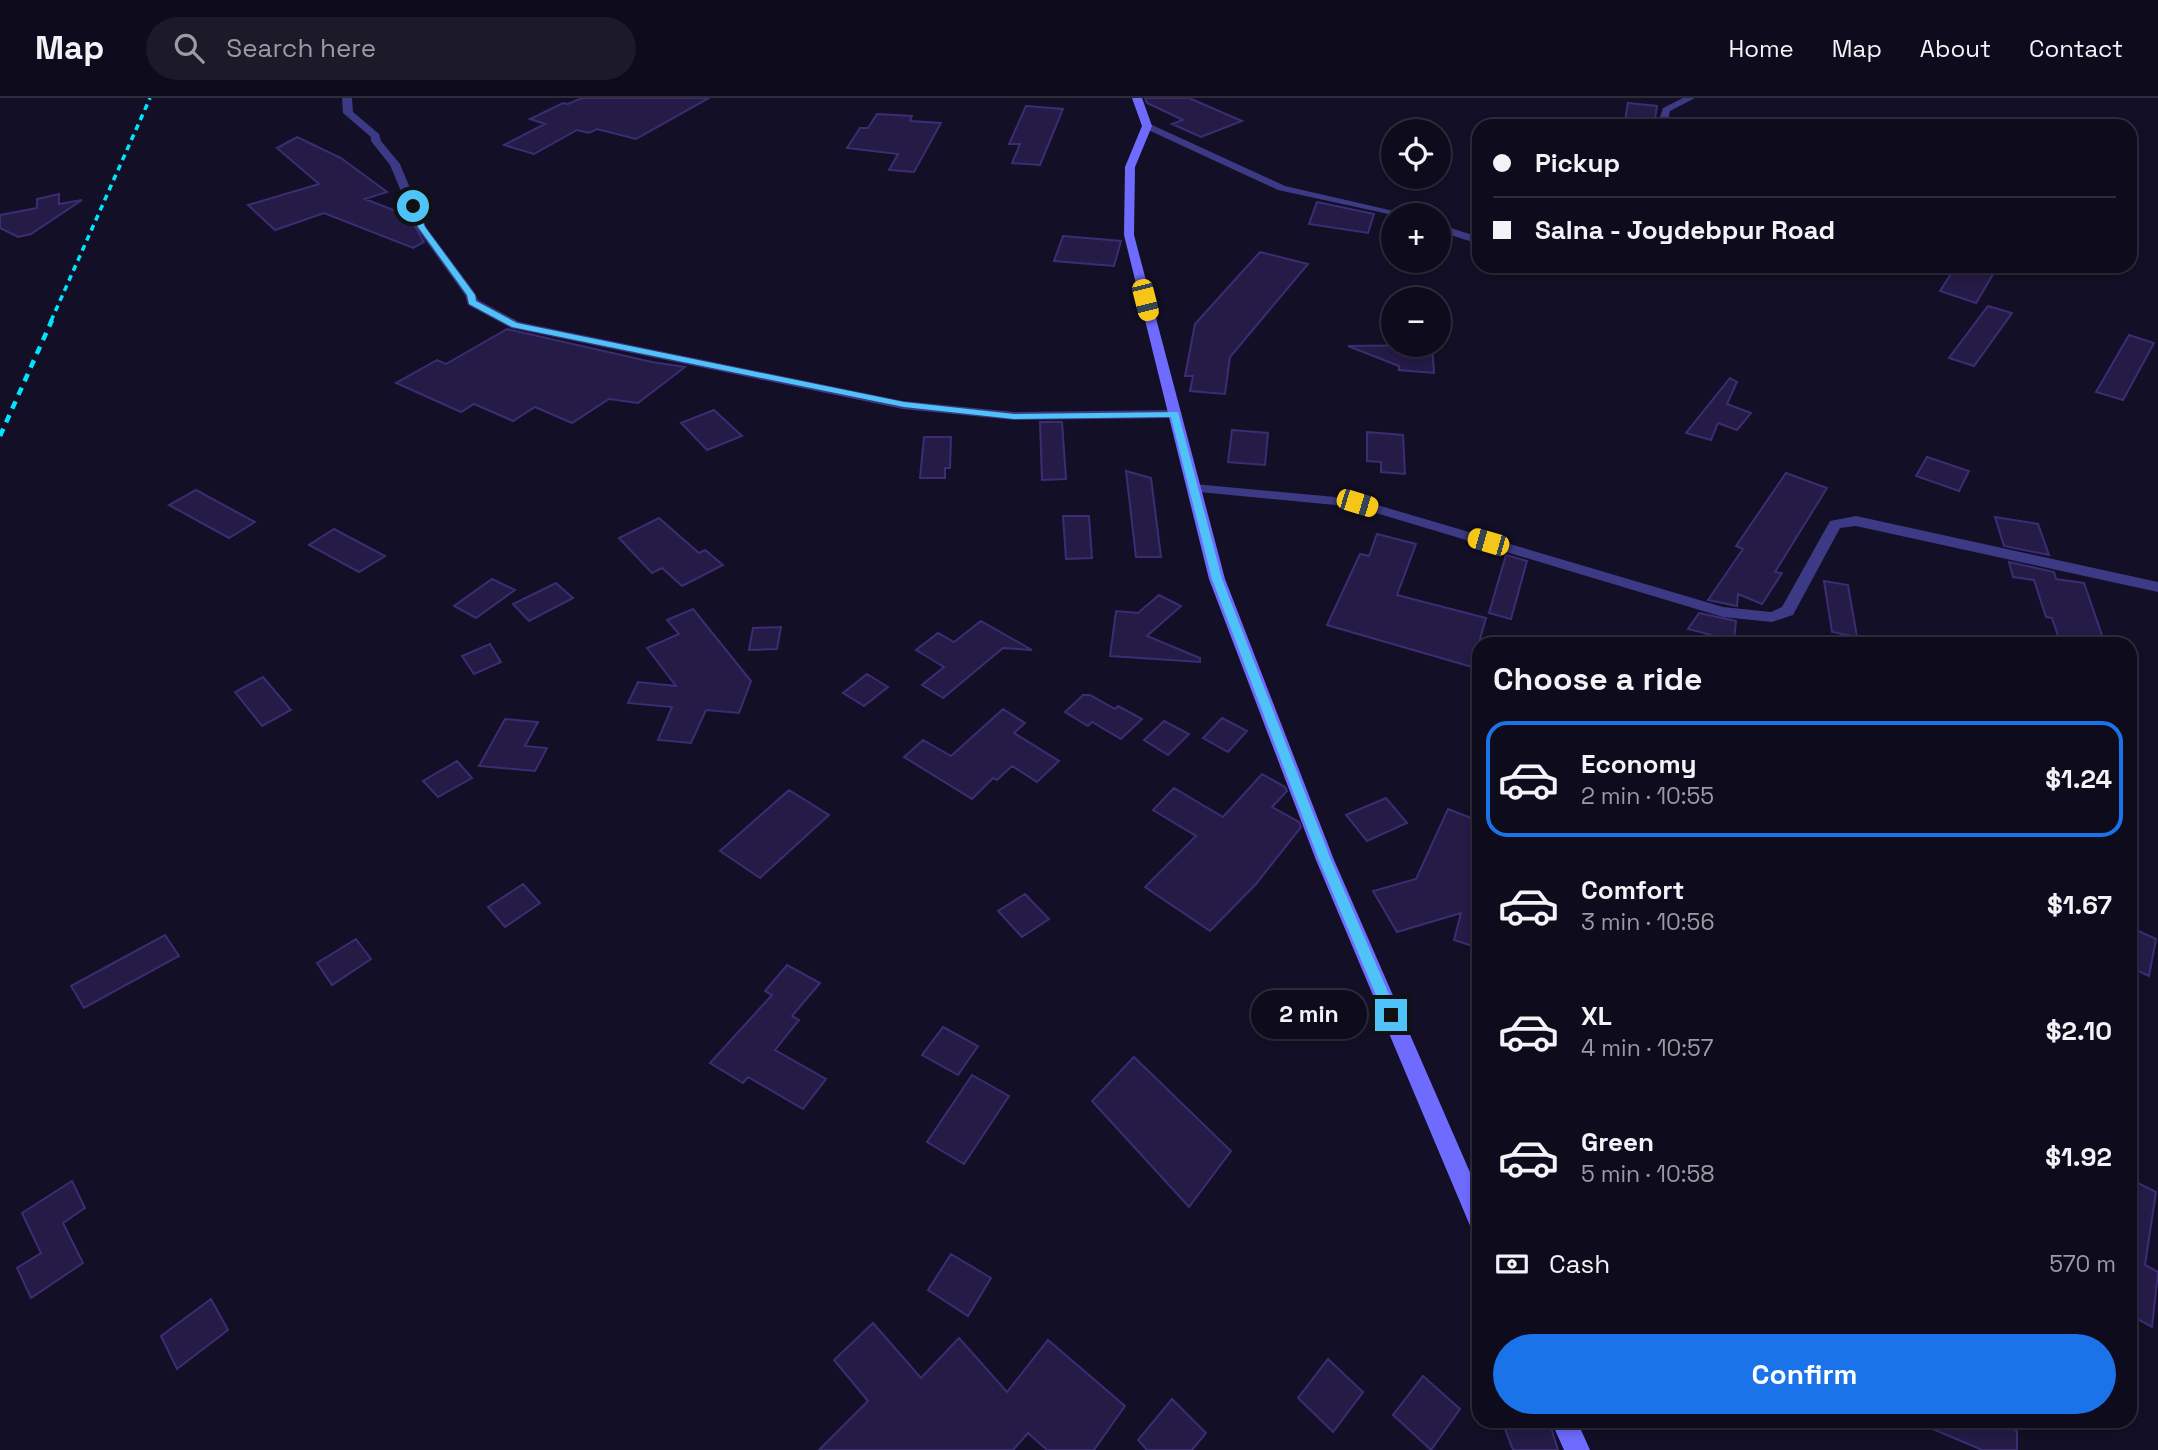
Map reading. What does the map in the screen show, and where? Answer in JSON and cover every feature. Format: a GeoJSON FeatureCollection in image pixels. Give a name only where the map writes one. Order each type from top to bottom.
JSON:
{"type":"FeatureCollection","features":[{"type":"Feature","properties":{"kind":"main road"},"geometry":{"type":"LineString","coordinates":[[1137,98],[1147,126],[1130,167],[1129,235],[1217,579],[1325,860],[1472,1204]]}},
{"type":"Feature","properties":{"kind":"main road"},"geometry":{"type":"LineString","coordinates":[[1567,1428],[1577,1450]]}},
{"type":"Feature","properties":{"kind":"street"},"geometry":{"type":"LineString","coordinates":[[346,98],[348,113],[376,136],[376,141],[395,164],[421,227],[471,295],[472,302],[515,325],[904,405],[1014,416],[1175,414]]}},
{"type":"Feature","properties":{"kind":"street"},"geometry":{"type":"LineString","coordinates":[[1663,119],[1665,110],[1690,98]]}},
{"type":"Feature","properties":{"kind":"street"},"geometry":{"type":"LineString","coordinates":[[1147,126],[1282,188],[1381,210]]}},
{"type":"Feature","properties":{"kind":"street"},"geometry":{"type":"LineString","coordinates":[[1451,231],[1472,239]]}},
{"type":"Feature","properties":{"kind":"street"},"geometry":{"type":"LineString","coordinates":[[1194,488],[1357,503],[1723,612],[1772,617],[1788,611],[1835,524],[1856,521],[2158,587]]}},
{"type":"Feature","properties":{"kind":"building"},"geometry":{"type":"Polygon","coordinates":[[[582,98],[709,98],[636,139],[597,129],[589,133],[577,130],[534,154],[504,145],[545,124],[530,119],[563,103],[568,104],[582,98]]]}},
{"type":"Feature","properties":{"kind":"building"},"geometry":{"type":"Polygon","coordinates":[[[1145,98],[1189,98],[1242,121],[1201,137],[1172,124],[1183,120],[1147,103],[1145,98]]]}},
{"type":"Feature","properties":{"kind":"building"},"geometry":{"type":"Polygon","coordinates":[[[1628,103],[1657,106],[1655,119],[1625,119],[1628,103]]]}},
{"type":"Feature","properties":{"kind":"building"},"geometry":{"type":"Polygon","coordinates":[[[1026,106],[1063,109],[1040,165],[1012,163],[1020,144],[1009,144],[1026,106]]]}},
{"type":"Feature","properties":{"kind":"building"},"geometry":{"type":"Polygon","coordinates":[[[877,114],[912,116],[910,121],[941,123],[914,172],[889,170],[898,154],[847,148],[860,128],[868,128],[877,114]]]}},
{"type":"Feature","properties":{"kind":"building"},"geometry":{"type":"Polygon","coordinates":[[[297,137],[341,158],[387,192],[365,199],[409,216],[424,242],[413,248],[324,213],[275,230],[248,205],[319,184],[277,148],[297,137]]]}},
{"type":"Feature","properties":{"kind":"building"},"geometry":{"type":"Polygon","coordinates":[[[59,194],[59,204],[82,200],[31,234],[18,237],[0,228],[0,215],[37,208],[37,199],[59,194]]]}},
{"type":"Feature","properties":{"kind":"building"},"geometry":{"type":"Polygon","coordinates":[[[1317,202],[1374,214],[1368,233],[1309,224],[1317,202]]]}},
{"type":"Feature","properties":{"kind":"building"},"geometry":{"type":"Polygon","coordinates":[[[1063,236],[1121,241],[1114,266],[1054,261],[1063,236]]]}},
{"type":"Feature","properties":{"kind":"building"},"geometry":{"type":"Polygon","coordinates":[[[1260,252],[1308,264],[1230,357],[1225,394],[1190,391],[1193,376],[1185,376],[1195,324],[1260,252]]]}},
{"type":"Feature","properties":{"kind":"building"},"geometry":{"type":"Polygon","coordinates":[[[1952,273],[1994,273],[1976,303],[1940,291],[1952,273]]]}},
{"type":"Feature","properties":{"kind":"building"},"geometry":{"type":"Polygon","coordinates":[[[1988,306],[2012,313],[1974,366],[1949,358],[1988,306]]]}},
{"type":"Feature","properties":{"kind":"building"},"geometry":{"type":"Polygon","coordinates":[[[507,329],[685,367],[638,403],[609,399],[572,423],[535,407],[513,421],[474,404],[461,412],[396,383],[437,360],[446,364],[507,329]]]}},
{"type":"Feature","properties":{"kind":"building"},"geometry":{"type":"Polygon","coordinates":[[[2129,335],[2154,343],[2123,400],[2096,392],[2129,335]]]}},
{"type":"Feature","properties":{"kind":"building"},"geometry":{"type":"Polygon","coordinates":[[[1348,346],[1381,346],[1381,357],[1433,357],[1434,373],[1399,370],[1399,366],[1348,346]]]}},
{"type":"Feature","properties":{"kind":"building"},"geometry":{"type":"Polygon","coordinates":[[[1730,378],[1737,382],[1727,404],[1751,413],[1737,430],[1718,423],[1711,440],[1686,433],[1730,378]]]}},
{"type":"Feature","properties":{"kind":"building"},"geometry":{"type":"Polygon","coordinates":[[[714,410],[742,436],[707,450],[681,423],[714,410]]]}},
{"type":"Feature","properties":{"kind":"building"},"geometry":{"type":"Polygon","coordinates":[[[1040,422],[1062,422],[1066,479],[1042,480],[1040,422]]]}},
{"type":"Feature","properties":{"kind":"building"},"geometry":{"type":"Polygon","coordinates":[[[1232,430],[1268,433],[1265,465],[1228,462],[1232,430]]]}},
{"type":"Feature","properties":{"kind":"building"},"geometry":{"type":"Polygon","coordinates":[[[1367,432],[1403,435],[1405,474],[1381,472],[1381,462],[1367,461],[1367,432]]]}},
{"type":"Feature","properties":{"kind":"building"},"geometry":{"type":"Polygon","coordinates":[[[924,437],[951,437],[950,468],[945,468],[945,478],[920,478],[924,437]]]}},
{"type":"Feature","properties":{"kind":"building"},"geometry":{"type":"Polygon","coordinates":[[[1927,457],[1969,471],[1959,491],[1916,476],[1927,457]]]}},
{"type":"Feature","properties":{"kind":"building"},"geometry":{"type":"Polygon","coordinates":[[[1126,471],[1151,478],[1161,557],[1136,557],[1126,471]]]}},
{"type":"Feature","properties":{"kind":"building"},"geometry":{"type":"Polygon","coordinates":[[[1786,473],[1827,488],[1775,572],[1782,573],[1762,604],[1738,594],[1737,606],[1708,600],[1743,549],[1736,546],[1786,473]]]}},
{"type":"Feature","properties":{"kind":"building"},"geometry":{"type":"Polygon","coordinates":[[[196,490],[255,522],[229,538],[169,505],[196,490]]]}},
{"type":"Feature","properties":{"kind":"building"},"geometry":{"type":"Polygon","coordinates":[[[1063,516],[1089,516],[1092,558],[1066,559],[1063,516]]]}},
{"type":"Feature","properties":{"kind":"building"},"geometry":{"type":"Polygon","coordinates":[[[1995,517],[2038,524],[2049,555],[2004,546],[1995,517]]]}},
{"type":"Feature","properties":{"kind":"building"},"geometry":{"type":"Polygon","coordinates":[[[659,518],[699,553],[705,550],[723,565],[682,586],[662,568],[652,573],[619,538],[659,518]]]}},
{"type":"Feature","properties":{"kind":"building"},"geometry":{"type":"Polygon","coordinates":[[[334,529],[385,556],[359,572],[309,545],[334,529]]]}},
{"type":"Feature","properties":{"kind":"building"},"geometry":{"type":"Polygon","coordinates":[[[1377,534],[1416,544],[1397,595],[1486,618],[1481,637],[1472,637],[1472,667],[1327,625],[1360,554],[1369,556],[1377,534]]]}},
{"type":"Feature","properties":{"kind":"building"},"geometry":{"type":"Polygon","coordinates":[[[1506,555],[1527,561],[1511,619],[1489,613],[1506,555]]]}},
{"type":"Feature","properties":{"kind":"building"},"geometry":{"type":"Polygon","coordinates":[[[2009,562],[2054,572],[2056,579],[2084,583],[2103,637],[2058,637],[2052,618],[2046,617],[2034,580],[2013,577],[2009,562]]]}},
{"type":"Feature","properties":{"kind":"building"},"geometry":{"type":"Polygon","coordinates":[[[492,579],[515,590],[476,618],[454,606],[492,579]]]}},
{"type":"Feature","properties":{"kind":"building"},"geometry":{"type":"Polygon","coordinates":[[[1824,581],[1848,585],[1857,637],[1832,632],[1824,581]]]}},
{"type":"Feature","properties":{"kind":"building"},"geometry":{"type":"Polygon","coordinates":[[[556,583],[573,598],[529,621],[513,604],[556,583]]]}},
{"type":"Feature","properties":{"kind":"building"},"geometry":{"type":"Polygon","coordinates":[[[1159,595],[1181,606],[1147,636],[1200,658],[1200,662],[1110,656],[1116,611],[1138,613],[1159,595]]]}},
{"type":"Feature","properties":{"kind":"building"},"geometry":{"type":"Polygon","coordinates":[[[693,609],[751,681],[739,713],[706,710],[691,743],[658,740],[672,707],[628,703],[638,682],[676,686],[647,648],[679,634],[667,620],[693,609]]]}},
{"type":"Feature","properties":{"kind":"building"},"geometry":{"type":"Polygon","coordinates":[[[1699,613],[1736,621],[1734,637],[1719,637],[1688,629],[1699,613]]]}},
{"type":"Feature","properties":{"kind":"building"},"geometry":{"type":"Polygon","coordinates":[[[981,621],[1032,650],[1003,648],[943,698],[922,685],[944,667],[916,650],[938,633],[954,642],[981,621]]]}},
{"type":"Feature","properties":{"kind":"building"},"geometry":{"type":"Polygon","coordinates":[[[781,627],[777,649],[749,650],[753,628],[781,627]]]}},
{"type":"Feature","properties":{"kind":"building"},"geometry":{"type":"Polygon","coordinates":[[[490,644],[501,662],[474,674],[462,656],[490,644]]]}},
{"type":"Feature","properties":{"kind":"building"},"geometry":{"type":"Polygon","coordinates":[[[867,674],[888,687],[864,706],[843,693],[867,674]]]}},
{"type":"Feature","properties":{"kind":"building"},"geometry":{"type":"Polygon","coordinates":[[[263,677],[291,710],[262,726],[235,692],[263,677]]]}},
{"type":"Feature","properties":{"kind":"building"},"geometry":{"type":"Polygon","coordinates":[[[1083,695],[1090,695],[1115,709],[1118,706],[1142,719],[1121,739],[1092,722],[1088,726],[1065,712],[1083,695]]]}},
{"type":"Feature","properties":{"kind":"building"},"geometry":{"type":"Polygon","coordinates":[[[1003,709],[1025,723],[1014,733],[1059,761],[1037,782],[1012,766],[997,780],[993,778],[972,799],[904,757],[923,740],[951,756],[1003,709]]]}},
{"type":"Feature","properties":{"kind":"building"},"geometry":{"type":"Polygon","coordinates":[[[1222,718],[1247,731],[1228,752],[1203,738],[1222,718]]]}},
{"type":"Feature","properties":{"kind":"building"},"geometry":{"type":"Polygon","coordinates":[[[505,719],[538,722],[525,746],[547,748],[535,771],[479,766],[505,719]]]}},
{"type":"Feature","properties":{"kind":"building"},"geometry":{"type":"Polygon","coordinates":[[[1164,721],[1189,734],[1168,755],[1144,740],[1164,721]]]}},
{"type":"Feature","properties":{"kind":"building"},"geometry":{"type":"Polygon","coordinates":[[[457,761],[472,778],[438,797],[423,781],[457,761]]]}},
{"type":"Feature","properties":{"kind":"building"},"geometry":{"type":"Polygon","coordinates":[[[1262,774],[1285,787],[1287,791],[1272,807],[1299,822],[1301,827],[1256,884],[1210,931],[1145,887],[1196,836],[1153,810],[1174,788],[1223,817],[1262,774]]]}},
{"type":"Feature","properties":{"kind":"building"},"geometry":{"type":"Polygon","coordinates":[[[789,790],[829,815],[760,878],[720,851],[789,790]]]}},
{"type":"Feature","properties":{"kind":"building"},"geometry":{"type":"Polygon","coordinates":[[[1386,798],[1407,823],[1367,841],[1346,815],[1386,798]]]}},
{"type":"Feature","properties":{"kind":"building"},"geometry":{"type":"Polygon","coordinates":[[[1448,809],[1472,818],[1472,946],[1454,940],[1461,913],[1397,932],[1373,891],[1416,879],[1448,809]]]}},
{"type":"Feature","properties":{"kind":"building"},"geometry":{"type":"Polygon","coordinates":[[[523,884],[540,903],[505,927],[488,907],[523,884]]]}},
{"type":"Feature","properties":{"kind":"building"},"geometry":{"type":"Polygon","coordinates":[[[1025,894],[1049,919],[1022,937],[998,911],[1025,894]]]}},
{"type":"Feature","properties":{"kind":"building"},"geometry":{"type":"Polygon","coordinates":[[[2137,930],[2156,939],[2149,976],[2137,970],[2137,930]]]}},
{"type":"Feature","properties":{"kind":"building"},"geometry":{"type":"Polygon","coordinates":[[[165,935],[179,956],[84,1008],[71,986],[165,935]]]}},
{"type":"Feature","properties":{"kind":"building"},"geometry":{"type":"Polygon","coordinates":[[[356,939],[371,959],[332,985],[317,963],[356,939]]]}},
{"type":"Feature","properties":{"kind":"building"},"geometry":{"type":"Polygon","coordinates":[[[787,965],[820,983],[792,1016],[799,1020],[775,1050],[826,1079],[803,1109],[748,1077],[743,1083],[710,1063],[772,995],[765,991],[787,965]]]}},
{"type":"Feature","properties":{"kind":"building"},"geometry":{"type":"Polygon","coordinates":[[[943,1027],[978,1046],[958,1075],[922,1055],[943,1027]]]}},
{"type":"Feature","properties":{"kind":"building"},"geometry":{"type":"Polygon","coordinates":[[[1134,1057],[1231,1151],[1189,1207],[1092,1101],[1134,1057]]]}},
{"type":"Feature","properties":{"kind":"building"},"geometry":{"type":"Polygon","coordinates":[[[972,1075],[1009,1096],[964,1164],[927,1142],[972,1075]]]}},
{"type":"Feature","properties":{"kind":"building"},"geometry":{"type":"Polygon","coordinates":[[[72,1181],[85,1208],[63,1223],[83,1263],[31,1298],[17,1268],[41,1253],[22,1213],[72,1181]]]}},
{"type":"Feature","properties":{"kind":"building"},"geometry":{"type":"Polygon","coordinates":[[[2137,1182],[2156,1192],[2145,1265],[2158,1272],[2152,1327],[2137,1319],[2137,1182]]]}},
{"type":"Feature","properties":{"kind":"building"},"geometry":{"type":"Polygon","coordinates":[[[951,1254],[991,1278],[968,1316],[928,1290],[951,1254]]]}},
{"type":"Feature","properties":{"kind":"building"},"geometry":{"type":"Polygon","coordinates":[[[211,1299],[228,1330],[177,1369],[161,1336],[211,1299]]]}},
{"type":"Feature","properties":{"kind":"building"},"geometry":{"type":"Polygon","coordinates":[[[873,1323],[921,1378],[959,1338],[1007,1392],[1048,1340],[1125,1406],[1094,1450],[1047,1450],[1028,1433],[1013,1450],[819,1450],[868,1401],[834,1360],[873,1323]]]}},
{"type":"Feature","properties":{"kind":"building"},"geometry":{"type":"Polygon","coordinates":[[[1328,1359],[1363,1392],[1333,1432],[1298,1398],[1328,1359]]]}},
{"type":"Feature","properties":{"kind":"building"},"geometry":{"type":"Polygon","coordinates":[[[1423,1376],[1460,1409],[1431,1450],[1393,1415],[1423,1376]]]}},
{"type":"Feature","properties":{"kind":"building"},"geometry":{"type":"Polygon","coordinates":[[[1172,1399],[1206,1433],[1192,1450],[1147,1450],[1138,1440],[1172,1399]]]}},
{"type":"Feature","properties":{"kind":"building"},"geometry":{"type":"Polygon","coordinates":[[[1505,1428],[1551,1428],[1558,1450],[1513,1450],[1505,1428]]]}},
{"type":"Feature","properties":{"kind":"building"},"geometry":{"type":"Polygon","coordinates":[[[1930,1428],[2010,1428],[2017,1431],[2017,1450],[1982,1450],[1930,1428]]]}},
{"type":"Feature","properties":{"kind":"railway"},"geometry":{"type":"LineString","coordinates":[[51,321],[150,98]]}},
{"type":"Feature","properties":{"kind":"railway"},"geometry":{"type":"LineString","coordinates":[[0,436],[52,320]]}},
{"type":"Feature","properties":{"kind":"route"},"geometry":{"type":"LineString","coordinates":[[413,206],[421,227],[471,295],[472,302],[515,325],[904,405],[1014,416],[1175,414],[1217,579],[1325,860],[1391,1015]]}}]}
